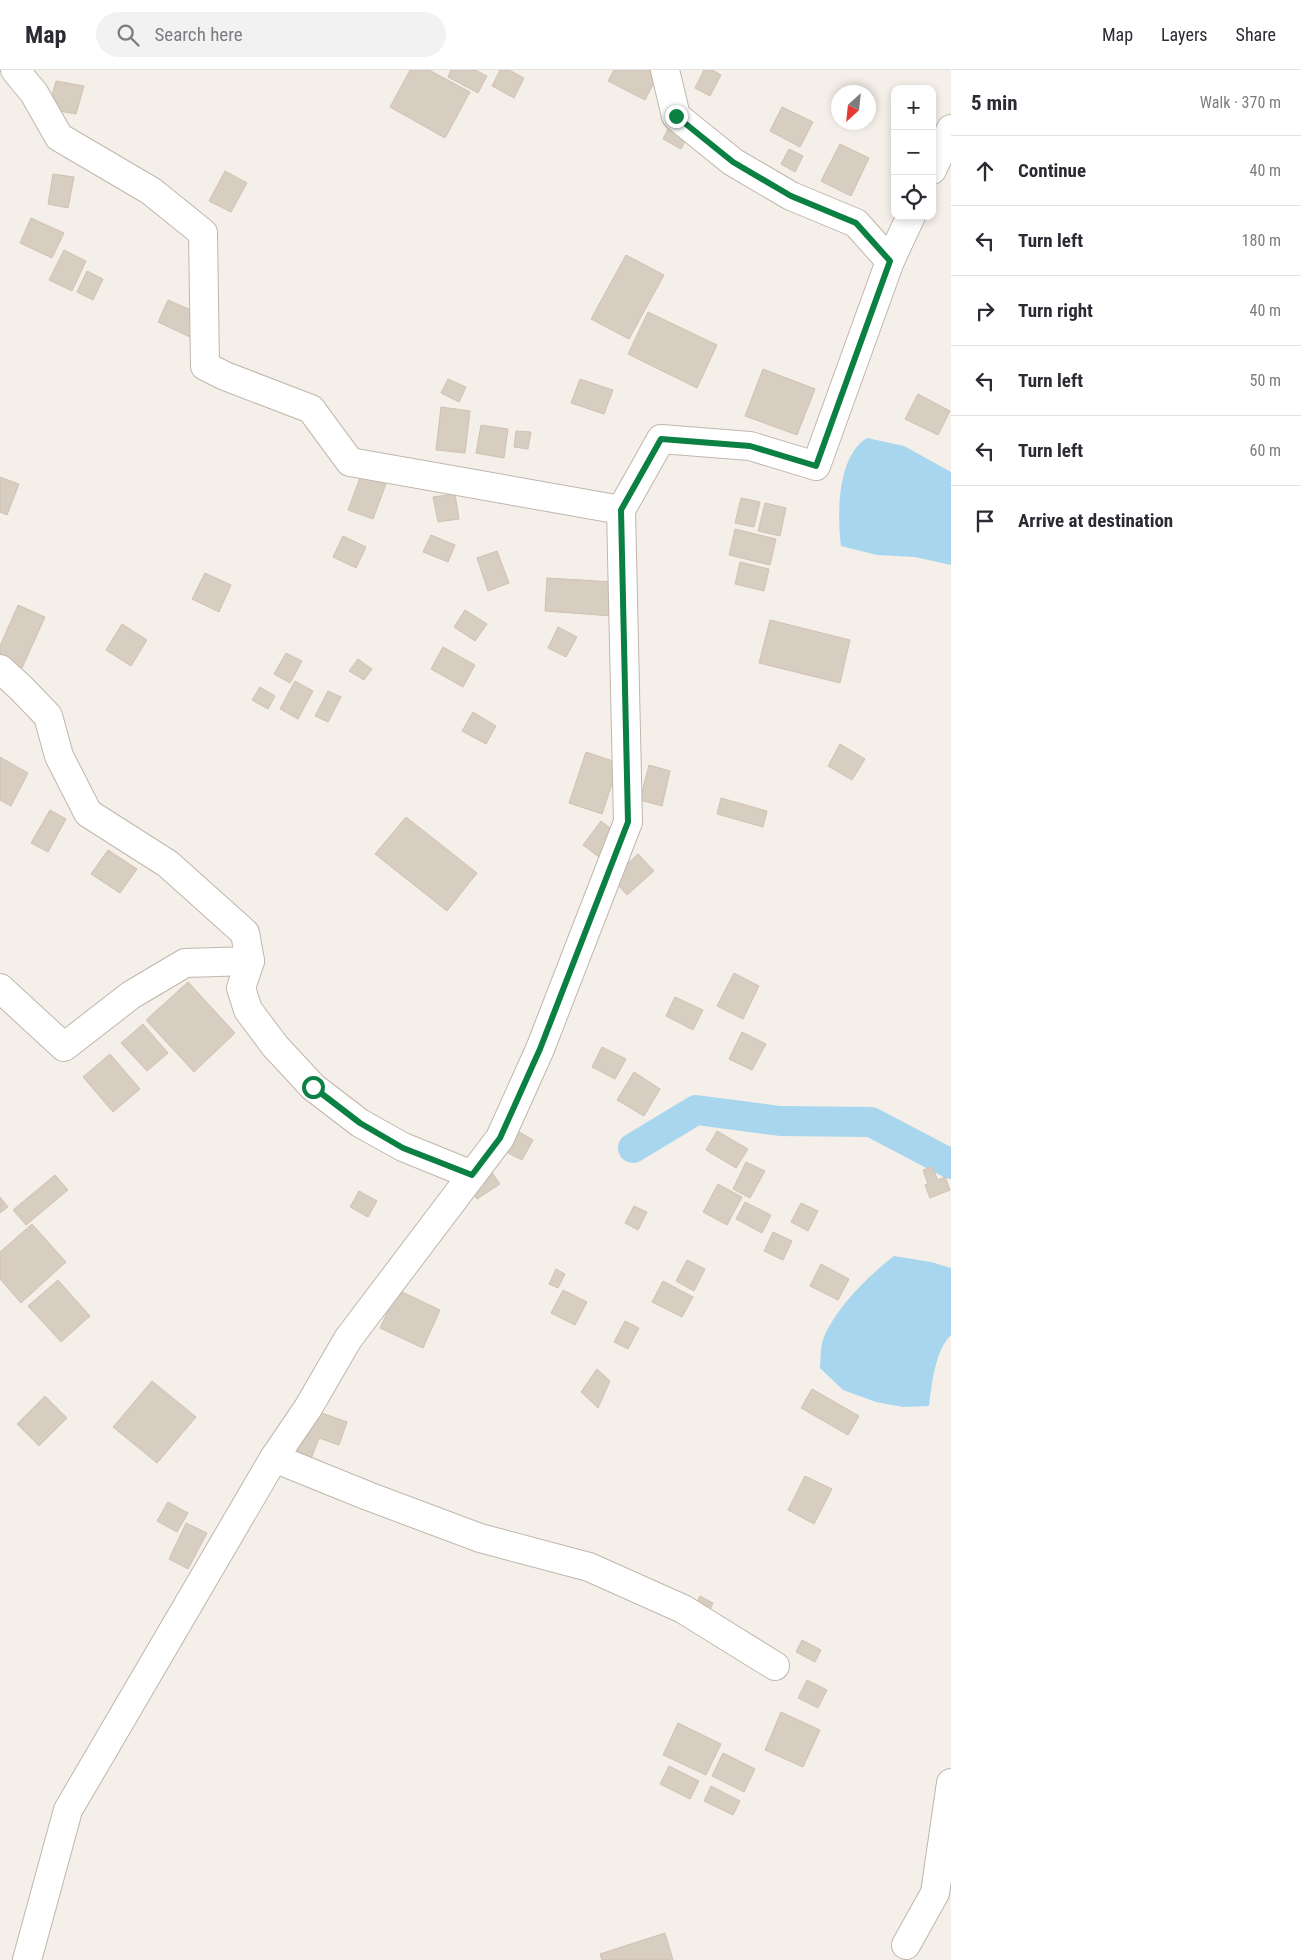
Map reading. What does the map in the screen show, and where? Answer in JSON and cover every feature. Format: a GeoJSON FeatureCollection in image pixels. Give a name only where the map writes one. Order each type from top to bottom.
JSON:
{"type":"FeatureCollection","features":[{"type":"Feature","properties":{"kind":"street"},"geometry":{"type":"LineString","coordinates":[[15,70],[34,93],[59,137],[151,191],[203,233],[205,366],[225,376],[311,409],[350,462],[621,510]]}},
{"type":"Feature","properties":{"kind":"street"},"geometry":{"type":"LineString","coordinates":[[665,70],[676,116],[733,162],[791,196],[856,223],[890,261]]}},
{"type":"Feature","properties":{"kind":"street"},"geometry":{"type":"LineString","coordinates":[[936,162],[951,130]]}},
{"type":"Feature","properties":{"kind":"street"},"geometry":{"type":"LineString","coordinates":[[27,1960],[68,1810],[274,1458],[308,1408],[348,1339],[500,1138],[540,1049],[628,822],[621,510],[661,439],[750,446],[816,466],[890,261],[909,220]]}},
{"type":"Feature","properties":{"kind":"street"},"geometry":{"type":"LineString","coordinates":[[0,669],[48,716],[59,756],[88,813],[168,864],[245,933],[250,961],[241,988],[248,1010],[275,1046],[313,1087],[360,1123],[403,1148],[472,1175]]}},
{"type":"Feature","properties":{"kind":"street"},"geometry":{"type":"LineString","coordinates":[[0,988],[64,1047],[131,994],[185,963],[250,961]]}},
{"type":"Feature","properties":{"kind":"street"},"geometry":{"type":"LineString","coordinates":[[274,1458],[480,1538],[589,1567],[682,1609],[775,1666]]}},
{"type":"Feature","properties":{"kind":"street"},"geometry":{"type":"LineString","coordinates":[[906,1945],[935,1893],[951,1783]]}},
{"type":"Feature","properties":{"kind":"water"},"geometry":{"type":"Polygon","coordinates":[[[867,438],[904,446],[951,472],[951,565],[915,557],[877,555],[841,546],[839,519],[841,487],[850,458],[857,447],[867,438]]]}},
{"type":"Feature","properties":{"kind":"water"},"geometry":{"type":"Polygon","coordinates":[[[894,1256],[931,1262],[951,1268],[951,1335],[941,1349],[938,1358],[929,1406],[903,1407],[876,1402],[843,1390],[820,1368],[823,1341],[837,1314],[854,1293],[894,1256]]]}},
{"type":"Feature","properties":{"kind":"building"},"geometry":{"type":"Polygon","coordinates":[[[410,70],[429,70],[470,92],[445,138],[390,107],[410,70]]]}},
{"type":"Feature","properties":{"kind":"building"},"geometry":{"type":"Polygon","coordinates":[[[451,70],[475,70],[487,76],[478,93],[448,77],[451,70]]]}},
{"type":"Feature","properties":{"kind":"building"},"geometry":{"type":"Polygon","coordinates":[[[500,70],[509,70],[524,78],[514,98],[492,86],[500,70]]]}},
{"type":"Feature","properties":{"kind":"building"},"geometry":{"type":"Polygon","coordinates":[[[614,70],[660,71],[645,100],[608,81],[614,70]]]}},
{"type":"Feature","properties":{"kind":"building"},"geometry":{"type":"Polygon","coordinates":[[[704,70],[712,70],[721,75],[710,96],[695,88],[704,70]]]}},
{"type":"Feature","properties":{"kind":"building"},"geometry":{"type":"Polygon","coordinates":[[[56,81],[84,86],[76,114],[48,109],[56,81]]]}},
{"type":"Feature","properties":{"kind":"building"},"geometry":{"type":"Polygon","coordinates":[[[782,107],[813,122],[800,147],[770,131],[782,107]]]}},
{"type":"Feature","properties":{"kind":"building"},"geometry":{"type":"Polygon","coordinates":[[[669,127],[688,136],[681,149],[663,139],[669,127]]]}},
{"type":"Feature","properties":{"kind":"building"},"geometry":{"type":"Polygon","coordinates":[[[840,144],[869,158],[851,196],[821,181],[840,144]]]}},
{"type":"Feature","properties":{"kind":"building"},"geometry":{"type":"Polygon","coordinates":[[[789,149],[803,156],[795,172],[781,164],[789,149]]]}},
{"type":"Feature","properties":{"kind":"building"},"geometry":{"type":"Polygon","coordinates":[[[225,171],[247,183],[231,212],[209,201],[225,171]]]}},
{"type":"Feature","properties":{"kind":"building"},"geometry":{"type":"Polygon","coordinates":[[[53,174],[74,177],[68,208],[48,204],[53,174]]]}},
{"type":"Feature","properties":{"kind":"building"},"geometry":{"type":"Polygon","coordinates":[[[31,218],[64,233],[52,258],[20,243],[31,218]]]}},
{"type":"Feature","properties":{"kind":"building"},"geometry":{"type":"Polygon","coordinates":[[[64,250],[86,261],[72,291],[49,280],[64,250]]]}},
{"type":"Feature","properties":{"kind":"building"},"geometry":{"type":"Polygon","coordinates":[[[626,255],[664,275],[629,339],[591,319],[626,255]]]}},
{"type":"Feature","properties":{"kind":"building"},"geometry":{"type":"Polygon","coordinates":[[[87,271],[103,279],[93,300],[77,292],[87,271]]]}},
{"type":"Feature","properties":{"kind":"building"},"geometry":{"type":"Polygon","coordinates":[[[168,300],[200,314],[190,337],[158,322],[168,300]]]}},
{"type":"Feature","properties":{"kind":"building"},"geometry":{"type":"Polygon","coordinates":[[[648,312],[717,345],[697,388],[628,354],[648,312]]]}},
{"type":"Feature","properties":{"kind":"building"},"geometry":{"type":"Polygon","coordinates":[[[763,369],[815,389],[797,435],[745,416],[763,369]]]}},
{"type":"Feature","properties":{"kind":"building"},"geometry":{"type":"Polygon","coordinates":[[[448,379],[466,387],[459,402],[441,393],[448,379]]]}},
{"type":"Feature","properties":{"kind":"building"},"geometry":{"type":"Polygon","coordinates":[[[580,379],[613,390],[604,414],[571,403],[580,379]]]}},
{"type":"Feature","properties":{"kind":"building"},"geometry":{"type":"Polygon","coordinates":[[[918,394],[950,411],[938,435],[905,419],[918,394]]]}},
{"type":"Feature","properties":{"kind":"building"},"geometry":{"type":"Polygon","coordinates":[[[441,407],[470,411],[465,453],[436,450],[441,407]]]}},
{"type":"Feature","properties":{"kind":"building"},"geometry":{"type":"Polygon","coordinates":[[[481,425],[508,429],[504,458],[476,453],[481,425]]]}},
{"type":"Feature","properties":{"kind":"building"},"geometry":{"type":"Polygon","coordinates":[[[516,431],[531,432],[528,449],[514,447],[516,431]]]}},
{"type":"Feature","properties":{"kind":"building"},"geometry":{"type":"Polygon","coordinates":[[[361,475],[386,484],[373,519],[348,510],[361,475]]]}},
{"type":"Feature","properties":{"kind":"building"},"geometry":{"type":"Polygon","coordinates":[[[0,477],[19,484],[7,515],[0,512],[0,477]]]}},
{"type":"Feature","properties":{"kind":"building"},"geometry":{"type":"Polygon","coordinates":[[[455,494],[459,519],[438,522],[433,497],[455,494]]]}},
{"type":"Feature","properties":{"kind":"building"},"geometry":{"type":"Polygon","coordinates":[[[741,498],[760,502],[754,527],[735,523],[741,498]]]}},
{"type":"Feature","properties":{"kind":"building"},"geometry":{"type":"Polygon","coordinates":[[[765,503],[786,508],[780,536],[758,531],[765,503]]]}},
{"type":"Feature","properties":{"kind":"building"},"geometry":{"type":"Polygon","coordinates":[[[735,529],[776,539],[770,565],[729,555],[735,529]]]}},
{"type":"Feature","properties":{"kind":"building"},"geometry":{"type":"Polygon","coordinates":[[[431,535],[455,545],[448,562],[423,552],[431,535]]]}},
{"type":"Feature","properties":{"kind":"building"},"geometry":{"type":"Polygon","coordinates":[[[343,536],[366,547],[356,568],[333,557],[343,536]]]}},
{"type":"Feature","properties":{"kind":"building"},"geometry":{"type":"Polygon","coordinates":[[[497,551],[509,583],[488,591],[477,558],[497,551]]]}},
{"type":"Feature","properties":{"kind":"building"},"geometry":{"type":"Polygon","coordinates":[[[740,562],[769,569],[764,591],[735,584],[740,562]]]}},
{"type":"Feature","properties":{"kind":"building"},"geometry":{"type":"Polygon","coordinates":[[[205,573],[231,585],[219,612],[192,599],[205,573]]]}},
{"type":"Feature","properties":{"kind":"building"},"geometry":{"type":"Polygon","coordinates":[[[547,578],[614,582],[612,616],[545,611],[547,578]]]}},
{"type":"Feature","properties":{"kind":"building"},"geometry":{"type":"Polygon","coordinates":[[[18,605],[45,617],[22,668],[0,658],[0,646],[18,605]]]}},
{"type":"Feature","properties":{"kind":"building"},"geometry":{"type":"Polygon","coordinates":[[[465,610],[487,624],[475,641],[454,627],[465,610]]]}},
{"type":"Feature","properties":{"kind":"building"},"geometry":{"type":"Polygon","coordinates":[[[770,620],[850,640],[840,683],[759,663],[770,620]]]}},
{"type":"Feature","properties":{"kind":"building"},"geometry":{"type":"Polygon","coordinates":[[[122,624],[147,640],[131,666],[106,650],[122,624]]]}},
{"type":"Feature","properties":{"kind":"building"},"geometry":{"type":"Polygon","coordinates":[[[558,627],[577,637],[566,657],[548,648],[558,627]]]}},
{"type":"Feature","properties":{"kind":"building"},"geometry":{"type":"Polygon","coordinates":[[[443,647],[475,665],[463,687],[431,669],[443,647]]]}},
{"type":"Feature","properties":{"kind":"building"},"geometry":{"type":"Polygon","coordinates":[[[286,653],[302,661],[290,683],[274,674],[286,653]]]}},
{"type":"Feature","properties":{"kind":"building"},"geometry":{"type":"Polygon","coordinates":[[[358,659],[372,669],[364,680],[349,671],[358,659]]]}},
{"type":"Feature","properties":{"kind":"building"},"geometry":{"type":"Polygon","coordinates":[[[295,681],[313,691],[298,719],[280,709],[295,681]]]}},
{"type":"Feature","properties":{"kind":"building"},"geometry":{"type":"Polygon","coordinates":[[[260,687],[275,696],[268,709],[252,700],[260,687]]]}},
{"type":"Feature","properties":{"kind":"building"},"geometry":{"type":"Polygon","coordinates":[[[328,691],[341,697],[328,722],[315,716],[328,691]]]}},
{"type":"Feature","properties":{"kind":"building"},"geometry":{"type":"Polygon","coordinates":[[[473,712],[496,726],[486,744],[462,731],[473,712]]]}},
{"type":"Feature","properties":{"kind":"building"},"geometry":{"type":"Polygon","coordinates":[[[840,744],[865,759],[852,780],[828,766],[840,744]]]}},
{"type":"Feature","properties":{"kind":"building"},"geometry":{"type":"Polygon","coordinates":[[[586,752],[619,763],[602,814],[569,803],[586,752]]]}},
{"type":"Feature","properties":{"kind":"building"},"geometry":{"type":"Polygon","coordinates":[[[0,757],[28,773],[11,806],[0,800],[0,757]]]}},
{"type":"Feature","properties":{"kind":"building"},"geometry":{"type":"Polygon","coordinates":[[[649,765],[670,771],[662,806],[640,800],[649,765]]]}},
{"type":"Feature","properties":{"kind":"building"},"geometry":{"type":"Polygon","coordinates":[[[721,798],[767,811],[763,827],[717,814],[721,798]]]}},
{"type":"Feature","properties":{"kind":"building"},"geometry":{"type":"Polygon","coordinates":[[[50,810],[66,819],[48,852],[31,843],[50,810]]]}},
{"type":"Feature","properties":{"kind":"building"},"geometry":{"type":"Polygon","coordinates":[[[406,817],[477,873],[447,911],[375,854],[406,817]]]}},
{"type":"Feature","properties":{"kind":"building"},"geometry":{"type":"Polygon","coordinates":[[[601,821],[617,834],[599,857],[583,845],[601,821]]]}},
{"type":"Feature","properties":{"kind":"building"},"geometry":{"type":"Polygon","coordinates":[[[108,850],[137,869],[120,893],[91,874],[108,850]]]}},
{"type":"Feature","properties":{"kind":"building"},"geometry":{"type":"Polygon","coordinates":[[[638,854],[654,871],[627,895],[612,878],[638,854]]]}},
{"type":"Feature","properties":{"kind":"building"},"geometry":{"type":"Polygon","coordinates":[[[734,973],[759,986],[743,1019],[717,1006],[734,973]]]}},
{"type":"Feature","properties":{"kind":"building"},"geometry":{"type":"Polygon","coordinates":[[[188,982],[235,1033],[194,1072],[146,1020],[188,982]]]}},
{"type":"Feature","properties":{"kind":"building"},"geometry":{"type":"Polygon","coordinates":[[[675,997],[703,1010],[693,1030],[666,1016],[675,997]]]}},
{"type":"Feature","properties":{"kind":"building"},"geometry":{"type":"Polygon","coordinates":[[[143,1024],[168,1053],[147,1071],[121,1043],[143,1024]]]}},
{"type":"Feature","properties":{"kind":"building"},"geometry":{"type":"Polygon","coordinates":[[[742,1032],[766,1044],[752,1070],[729,1059],[742,1032]]]}},
{"type":"Feature","properties":{"kind":"building"},"geometry":{"type":"Polygon","coordinates":[[[602,1047],[626,1059],[615,1079],[592,1067],[602,1047]]]}},
{"type":"Feature","properties":{"kind":"building"},"geometry":{"type":"Polygon","coordinates":[[[110,1054],[140,1089],[113,1112],[83,1077],[110,1054]]]}},
{"type":"Feature","properties":{"kind":"building"},"geometry":{"type":"Polygon","coordinates":[[[634,1072],[660,1089],[644,1116],[617,1100],[634,1072]]]}},
{"type":"Feature","properties":{"kind":"building"},"geometry":{"type":"Polygon","coordinates":[[[518,1131],[533,1140],[522,1160],[506,1152],[518,1131]]]}},
{"type":"Feature","properties":{"kind":"building"},"geometry":{"type":"Polygon","coordinates":[[[717,1131],[748,1149],[736,1168],[706,1150],[717,1131]]]}},
{"type":"Feature","properties":{"kind":"building"},"geometry":{"type":"Polygon","coordinates":[[[746,1162],[765,1171],[750,1198],[733,1189],[746,1162]]]}},
{"type":"Feature","properties":{"kind":"building"},"geometry":{"type":"Polygon","coordinates":[[[932,1167],[938,1180],[945,1177],[950,1190],[930,1198],[925,1185],[928,1184],[923,1170],[932,1167]]]}},
{"type":"Feature","properties":{"kind":"building"},"geometry":{"type":"Polygon","coordinates":[[[491,1171],[500,1184],[477,1199],[468,1186],[491,1171]]]}},
{"type":"Feature","properties":{"kind":"building"},"geometry":{"type":"Polygon","coordinates":[[[55,1175],[68,1190],[26,1225],[13,1210],[55,1175]]]}},
{"type":"Feature","properties":{"kind":"building"},"geometry":{"type":"Polygon","coordinates":[[[718,1184],[742,1197],[727,1225],[703,1212],[718,1184]]]}},
{"type":"Feature","properties":{"kind":"building"},"geometry":{"type":"Polygon","coordinates":[[[359,1191],[377,1201],[368,1217],[350,1207],[359,1191]]]}},
{"type":"Feature","properties":{"kind":"building"},"geometry":{"type":"Polygon","coordinates":[[[0,1197],[8,1207],[0,1213],[0,1197]]]}},
{"type":"Feature","properties":{"kind":"building"},"geometry":{"type":"Polygon","coordinates":[[[745,1202],[771,1215],[762,1233],[736,1219],[745,1202]]]}},
{"type":"Feature","properties":{"kind":"building"},"geometry":{"type":"Polygon","coordinates":[[[801,1203],[818,1211],[808,1231],[791,1222],[801,1203]]]}},
{"type":"Feature","properties":{"kind":"building"},"geometry":{"type":"Polygon","coordinates":[[[634,1206],[647,1212],[638,1230],[625,1223],[634,1206]]]}},
{"type":"Feature","properties":{"kind":"building"},"geometry":{"type":"Polygon","coordinates":[[[32,1224],[66,1262],[21,1303],[0,1279],[0,1252],[32,1224]]]}},
{"type":"Feature","properties":{"kind":"building"},"geometry":{"type":"Polygon","coordinates":[[[773,1232],[792,1241],[783,1260],[764,1251],[773,1232]]]}},
{"type":"Feature","properties":{"kind":"building"},"geometry":{"type":"Polygon","coordinates":[[[687,1260],[705,1269],[694,1291],[676,1281],[687,1260]]]}},
{"type":"Feature","properties":{"kind":"building"},"geometry":{"type":"Polygon","coordinates":[[[821,1264],[849,1279],[838,1300],[810,1286],[821,1264]]]}},
{"type":"Feature","properties":{"kind":"building"},"geometry":{"type":"Polygon","coordinates":[[[556,1269],[565,1274],[558,1288],[549,1284],[556,1269]]]}},
{"type":"Feature","properties":{"kind":"building"},"geometry":{"type":"Polygon","coordinates":[[[58,1280],[90,1316],[61,1342],[28,1306],[58,1280]]]}},
{"type":"Feature","properties":{"kind":"building"},"geometry":{"type":"Polygon","coordinates":[[[663,1281],[693,1297],[682,1317],[652,1302],[663,1281]]]}},
{"type":"Feature","properties":{"kind":"building"},"geometry":{"type":"Polygon","coordinates":[[[398,1290],[440,1310],[423,1348],[380,1328],[398,1290]]]}},
{"type":"Feature","properties":{"kind":"building"},"geometry":{"type":"Polygon","coordinates":[[[563,1290],[587,1302],[575,1325],[551,1313],[563,1290]]]}},
{"type":"Feature","properties":{"kind":"building"},"geometry":{"type":"Polygon","coordinates":[[[625,1321],[639,1328],[628,1349],[614,1342],[625,1321]]]}},
{"type":"Feature","properties":{"kind":"building"},"geometry":{"type":"Polygon","coordinates":[[[597,1369],[610,1381],[598,1408],[581,1392],[597,1369]]]}},
{"type":"Feature","properties":{"kind":"building"},"geometry":{"type":"Polygon","coordinates":[[[152,1381],[196,1417],[157,1463],[113,1427],[152,1381]]]}},
{"type":"Feature","properties":{"kind":"building"},"geometry":{"type":"Polygon","coordinates":[[[812,1389],[859,1416],[848,1435],[801,1408],[812,1389]]]}},
{"type":"Feature","properties":{"kind":"building"},"geometry":{"type":"Polygon","coordinates":[[[45,1396],[67,1418],[39,1446],[17,1424],[45,1396]]]}},
{"type":"Feature","properties":{"kind":"building"},"geometry":{"type":"Polygon","coordinates":[[[308,1408],[347,1422],[339,1445],[319,1438],[311,1459],[292,1453],[308,1408]]]}},
{"type":"Feature","properties":{"kind":"building"},"geometry":{"type":"Polygon","coordinates":[[[805,1476],[832,1489],[814,1524],[788,1510],[805,1476]]]}},
{"type":"Feature","properties":{"kind":"building"},"geometry":{"type":"Polygon","coordinates":[[[168,1502],[188,1513],[177,1532],[157,1521],[168,1502]]]}},
{"type":"Feature","properties":{"kind":"building"},"geometry":{"type":"Polygon","coordinates":[[[186,1523],[207,1533],[188,1569],[169,1559],[186,1523]]]}},
{"type":"Feature","properties":{"kind":"building"},"geometry":{"type":"Polygon","coordinates":[[[700,1596],[713,1603],[707,1615],[694,1608],[700,1596]]]}},
{"type":"Feature","properties":{"kind":"building"},"geometry":{"type":"Polygon","coordinates":[[[802,1640],[821,1650],[815,1662],[796,1652],[802,1640]]]}},
{"type":"Feature","properties":{"kind":"building"},"geometry":{"type":"Polygon","coordinates":[[[807,1680],[827,1690],[818,1708],[798,1698],[807,1680]]]}},
{"type":"Feature","properties":{"kind":"building"},"geometry":{"type":"Polygon","coordinates":[[[781,1712],[820,1730],[803,1767],[765,1750],[781,1712]]]}},
{"type":"Feature","properties":{"kind":"building"},"geometry":{"type":"Polygon","coordinates":[[[678,1723],[721,1744],[706,1775],[663,1755],[678,1723]]]}},
{"type":"Feature","properties":{"kind":"building"},"geometry":{"type":"Polygon","coordinates":[[[723,1753],[755,1769],[744,1792],[712,1776],[723,1753]]]}},
{"type":"Feature","properties":{"kind":"building"},"geometry":{"type":"Polygon","coordinates":[[[669,1766],[699,1781],[690,1799],[660,1784],[669,1766]]]}},
{"type":"Feature","properties":{"kind":"building"},"geometry":{"type":"Polygon","coordinates":[[[711,1786],[740,1801],[733,1815],[704,1801],[711,1786]]]}},
{"type":"Feature","properties":{"kind":"building"},"geometry":{"type":"Polygon","coordinates":[[[665,1933],[673,1960],[602,1960],[600,1954],[665,1933]]]}},
{"type":"Feature","properties":{"kind":"waterway"},"geometry":{"type":"LineString","coordinates":[[633,1148],[696,1110],[780,1121],[871,1122],[951,1164]]}},
{"type":"Feature","properties":{"kind":"route"},"geometry":{"type":"LineString","coordinates":[[313,1087],[360,1123],[403,1148],[472,1175],[500,1138],[540,1049],[628,822],[621,510],[661,439],[750,446],[816,466],[890,261],[856,223],[791,196],[733,162],[676,116]]}}]}
